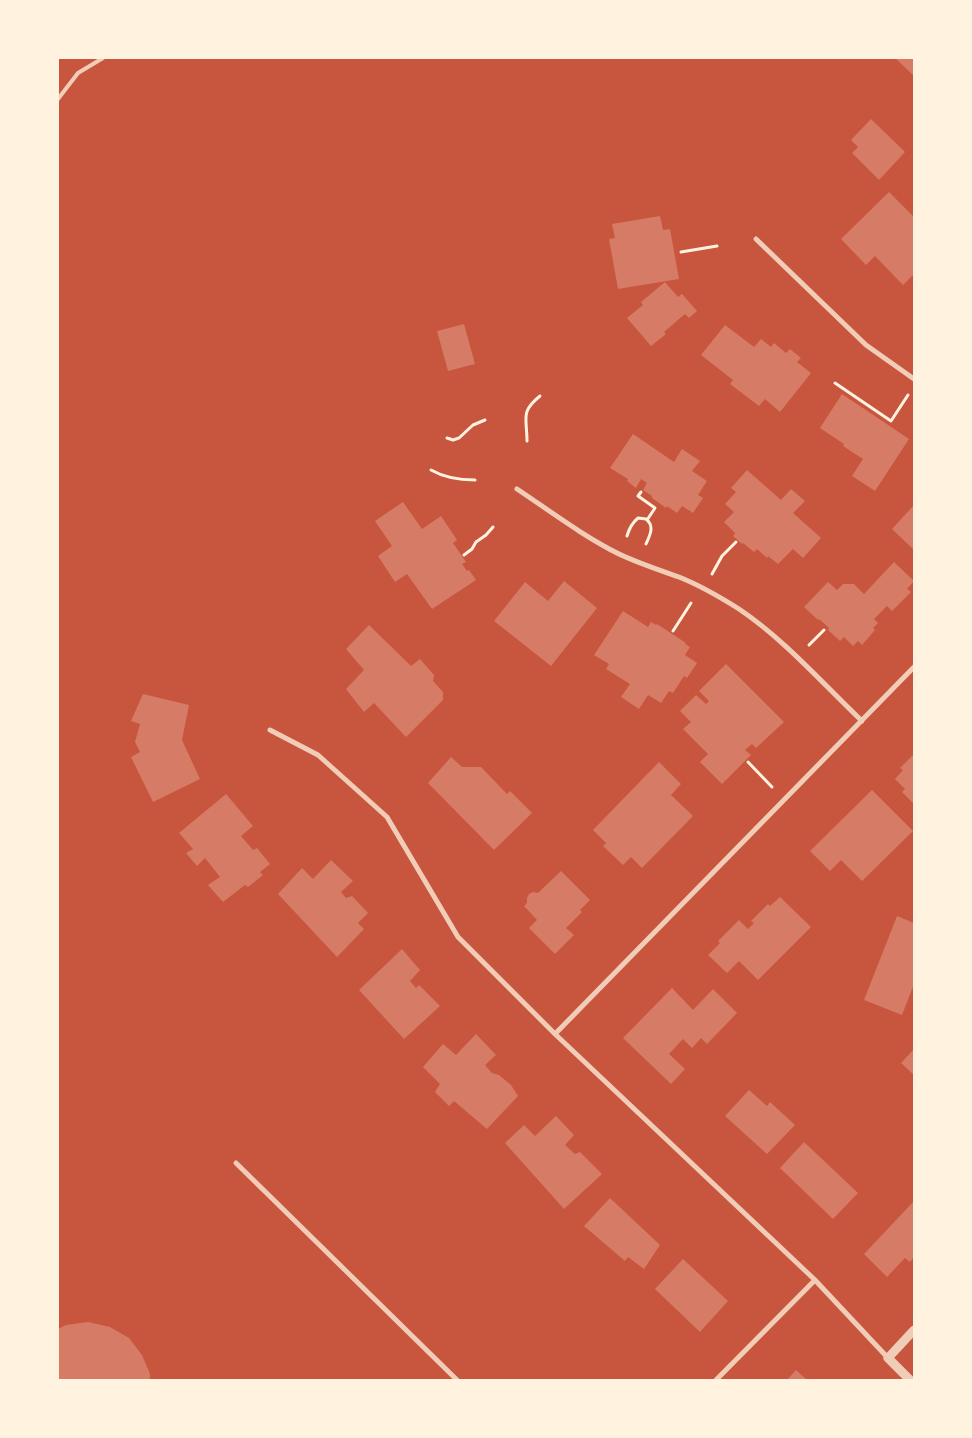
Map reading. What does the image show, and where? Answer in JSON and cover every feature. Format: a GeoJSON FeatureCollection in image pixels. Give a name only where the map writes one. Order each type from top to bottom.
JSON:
{"type":"FeatureCollection","features":[{"type":"Feature","properties":{"kind":"street"},"geometry":{"type":"LineString","coordinates":[[756,239],[866,345],[914,379]]}},
{"type":"Feature","properties":{"kind":"street"},"geometry":{"type":"LineString","coordinates":[[517,489],[594,540],[620,554],[681,578],[710,592],[758,622],[862,721]]}},
{"type":"Feature","properties":{"kind":"street"},"geometry":{"type":"LineString","coordinates":[[556,1034],[914,667]]}},
{"type":"Feature","properties":{"kind":"street"},"geometry":{"type":"LineString","coordinates":[[270,730],[318,755],[387,817],[458,938],[556,1034],[815,1280],[910,1380]]}},
{"type":"Feature","properties":{"kind":"street"},"geometry":{"type":"LineString","coordinates":[[236,1164],[457,1380]]}},
{"type":"Feature","properties":{"kind":"street"},"geometry":{"type":"LineString","coordinates":[[716,1380],[815,1280]]}},
{"type":"Feature","properties":{"kind":"street"},"geometry":{"type":"LineString","coordinates":[[888,1358],[914,1330]]}},
{"type":"Feature","properties":{"kind":"lane"},"geometry":{"type":"LineString","coordinates":[[58,99],[78,73],[103,58]]}},
{"type":"Feature","properties":{"kind":"path"},"geometry":{"type":"LineString","coordinates":[[681,252],[717,246]]}},
{"type":"Feature","properties":{"kind":"path"},"geometry":{"type":"LineString","coordinates":[[835,383],[891,421],[908,395]]}},
{"type":"Feature","properties":{"kind":"path"},"geometry":{"type":"LineString","coordinates":[[527,441],[525,414],[528,408],[540,396]]}},
{"type":"Feature","properties":{"kind":"path"},"geometry":{"type":"LineString","coordinates":[[447,438],[453,440],[459,438],[473,425],[485,420]]}},
{"type":"Feature","properties":{"kind":"path"},"geometry":{"type":"LineString","coordinates":[[431,470],[441,476],[475,480]]}},
{"type":"Feature","properties":{"kind":"path"},"geometry":{"type":"LineString","coordinates":[[641,492],[638,496],[655,508],[647,520]]}},
{"type":"Feature","properties":{"kind":"path"},"geometry":{"type":"LineString","coordinates":[[627,536],[631,526],[638,518],[647,520],[651,524],[651,528],[646,544]]}},
{"type":"Feature","properties":{"kind":"path"},"geometry":{"type":"LineString","coordinates":[[464,554],[472,550],[476,542],[486,536],[493,527]]}},
{"type":"Feature","properties":{"kind":"path"},"geometry":{"type":"LineString","coordinates":[[712,574],[722,556],[736,542]]}},
{"type":"Feature","properties":{"kind":"path"},"geometry":{"type":"LineString","coordinates":[[673,631],[691,603]]}},
{"type":"Feature","properties":{"kind":"path"},"geometry":{"type":"LineString","coordinates":[[809,645],[824,630]]}},
{"type":"Feature","properties":{"kind":"path"},"geometry":{"type":"LineString","coordinates":[[748,762],[772,787]]}},
{"type":"Feature","properties":{"kind":"building"},"geometry":{"type":"Polygon","coordinates":[[[895,58],[914,58],[914,76],[895,58]]]}},
{"type":"Feature","properties":{"kind":"building"},"geometry":{"type":"Polygon","coordinates":[[[871,119],[905,152],[879,180],[852,153],[858,147],[851,140],[871,119]]]}},
{"type":"Feature","properties":{"kind":"building"},"geometry":{"type":"Polygon","coordinates":[[[889,192],[914,217],[914,274],[903,285],[875,256],[866,265],[841,239],[889,192]]]}},
{"type":"Feature","properties":{"kind":"building"},"geometry":{"type":"Polygon","coordinates":[[[660,216],[663,230],[670,229],[679,279],[618,289],[609,239],[615,238],[612,224],[660,216]]]}},
{"type":"Feature","properties":{"kind":"building"},"geometry":{"type":"Polygon","coordinates":[[[665,282],[678,297],[682,294],[697,311],[689,318],[685,314],[664,332],[666,334],[651,346],[627,318],[643,305],[641,302],[665,282]]]}},
{"type":"Feature","properties":{"kind":"building"},"geometry":{"type":"Polygon","coordinates":[[[464,324],[475,364],[448,371],[437,331],[464,324]]]}},
{"type":"Feature","properties":{"kind":"building"},"geometry":{"type":"Polygon","coordinates":[[[725,325],[754,347],[761,339],[771,347],[774,343],[786,353],[790,349],[801,358],[797,362],[811,373],[780,412],[765,399],[759,406],[730,384],[733,380],[701,355],[725,325]]]}},
{"type":"Feature","properties":{"kind":"building"},"geometry":{"type":"Polygon","coordinates":[[[842,394],[909,439],[875,491],[852,476],[863,459],[820,428],[842,394]]]}},
{"type":"Feature","properties":{"kind":"building"},"geometry":{"type":"Polygon","coordinates":[[[633,434],[674,462],[682,449],[700,461],[692,471],[707,481],[698,495],[703,498],[693,513],[682,506],[677,513],[667,506],[666,508],[643,490],[647,483],[641,479],[636,488],[627,481],[628,479],[610,468],[633,434]]]}},
{"type":"Feature","properties":{"kind":"building"},"geometry":{"type":"Polygon","coordinates":[[[747,470],[781,500],[791,489],[805,501],[793,513],[821,538],[803,558],[793,549],[778,564],[768,556],[767,558],[757,549],[754,552],[742,544],[733,536],[735,533],[724,522],[734,512],[725,504],[736,492],[731,488],[747,470]]]}},
{"type":"Feature","properties":{"kind":"building"},"geometry":{"type":"Polygon","coordinates":[[[403,502],[422,529],[441,516],[457,540],[453,543],[466,562],[462,564],[476,580],[432,609],[407,574],[395,582],[378,556],[392,546],[375,521],[403,502]]]}},
{"type":"Feature","properties":{"kind":"building"},"geometry":{"type":"Polygon","coordinates":[[[914,505],[914,550],[892,529],[914,505]]]}},
{"type":"Feature","properties":{"kind":"building"},"geometry":{"type":"Polygon","coordinates":[[[894,562],[914,581],[907,589],[911,592],[892,611],[887,606],[874,619],[878,623],[873,628],[875,630],[862,645],[858,641],[853,646],[844,637],[840,641],[828,630],[829,628],[804,607],[828,582],[837,590],[843,584],[854,584],[864,594],[894,562]]]}},
{"type":"Feature","properties":{"kind":"building"},"geometry":{"type":"Polygon","coordinates":[[[564,581],[597,608],[551,666],[494,621],[525,582],[548,601],[564,581]]]}},
{"type":"Feature","properties":{"kind":"building"},"geometry":{"type":"Polygon","coordinates":[[[623,611],[648,627],[651,622],[657,624],[686,643],[690,647],[685,655],[697,663],[687,678],[684,676],[673,693],[669,691],[661,703],[648,695],[639,709],[621,697],[630,684],[606,669],[609,664],[594,655],[623,611]]]}},
{"type":"Feature","properties":{"kind":"building"},"geometry":{"type":"Polygon","coordinates":[[[369,625],[411,666],[420,659],[434,675],[433,681],[443,692],[443,700],[406,737],[374,703],[364,712],[346,689],[364,670],[346,649],[369,625]]]}},
{"type":"Feature","properties":{"kind":"building"},"geometry":{"type":"Polygon","coordinates":[[[726,664],[784,722],[756,748],[752,744],[745,750],[751,755],[722,784],[700,762],[708,754],[683,729],[691,722],[680,711],[696,695],[706,704],[709,701],[699,691],[726,664]]]}},
{"type":"Feature","properties":{"kind":"building"},"geometry":{"type":"Polygon","coordinates":[[[143,694],[189,705],[182,740],[200,779],[153,802],[131,757],[140,752],[135,742],[140,724],[131,721],[143,694]]]}},
{"type":"Feature","properties":{"kind":"building"},"geometry":{"type":"Polygon","coordinates":[[[914,754],[914,804],[902,792],[905,789],[895,779],[903,770],[900,768],[914,754]]]}},
{"type":"Feature","properties":{"kind":"building"},"geometry":{"type":"Polygon","coordinates":[[[451,757],[462,767],[481,767],[507,794],[510,791],[532,813],[494,850],[428,783],[451,757]]]}},
{"type":"Feature","properties":{"kind":"building"},"geometry":{"type":"Polygon","coordinates":[[[659,762],[681,784],[671,795],[693,816],[642,868],[631,857],[623,865],[603,846],[606,843],[593,830],[659,762]]]}},
{"type":"Feature","properties":{"kind":"building"},"geometry":{"type":"Polygon","coordinates":[[[872,790],[913,831],[862,881],[841,860],[830,871],[810,851],[872,790]]]}},
{"type":"Feature","properties":{"kind":"building"},"geometry":{"type":"Polygon","coordinates":[[[226,794],[253,826],[241,836],[253,850],[257,848],[270,864],[260,872],[263,875],[248,887],[245,885],[223,902],[208,885],[220,877],[205,858],[197,866],[186,853],[193,849],[179,833],[226,794]]]}},
{"type":"Feature","properties":{"kind":"building"},"geometry":{"type":"Polygon","coordinates":[[[331,860],[353,881],[341,892],[346,898],[352,896],[368,913],[358,923],[364,929],[337,957],[278,894],[302,868],[313,879],[331,860]]]}},
{"type":"Feature","properties":{"kind":"building"},"geometry":{"type":"Polygon","coordinates":[[[561,871],[590,900],[580,910],[582,912],[566,928],[574,935],[555,954],[529,928],[537,920],[524,906],[527,903],[529,894],[533,892],[538,893],[561,871]]]}},
{"type":"Feature","properties":{"kind":"building"},"geometry":{"type":"Polygon","coordinates":[[[780,897],[811,927],[758,980],[739,961],[727,973],[708,955],[720,943],[718,941],[739,920],[748,929],[754,923],[751,921],[768,904],[770,906],[780,897]]]}},
{"type":"Feature","properties":{"kind":"building"},"geometry":{"type":"Polygon","coordinates":[[[897,916],[914,923],[914,984],[902,1015],[864,1000],[897,916]]]}},
{"type":"Feature","properties":{"kind":"building"},"geometry":{"type":"Polygon","coordinates":[[[402,949],[420,970],[410,981],[416,988],[419,985],[440,1006],[404,1039],[359,990],[402,949]]]}},
{"type":"Feature","properties":{"kind":"building"},"geometry":{"type":"Polygon","coordinates":[[[672,988],[693,1010],[713,989],[737,1013],[707,1044],[701,1038],[692,1048],[683,1039],[669,1054],[685,1069],[671,1084],[623,1038],[672,988]]]}},
{"type":"Feature","properties":{"kind":"building"},"geometry":{"type":"Polygon","coordinates":[[[476,1034],[496,1055],[485,1065],[492,1073],[499,1075],[511,1085],[518,1096],[487,1129],[454,1101],[449,1106],[435,1092],[440,1084],[423,1067],[443,1044],[456,1055],[476,1034]]]}},
{"type":"Feature","properties":{"kind":"building"},"geometry":{"type":"Polygon","coordinates":[[[914,1049],[914,1075],[901,1063],[914,1049]]]}},
{"type":"Feature","properties":{"kind":"building"},"geometry":{"type":"Polygon","coordinates":[[[749,1090],[767,1106],[770,1102],[795,1125],[767,1154],[725,1116],[749,1090]]]}},
{"type":"Feature","properties":{"kind":"building"},"geometry":{"type":"Polygon","coordinates":[[[556,1116],[574,1135],[565,1145],[575,1154],[580,1152],[602,1174],[564,1209],[505,1143],[524,1125],[535,1136],[556,1116]]]}},
{"type":"Feature","properties":{"kind":"building"},"geometry":{"type":"Polygon","coordinates":[[[804,1142],[858,1193],[833,1219],[780,1168],[804,1142]]]}},
{"type":"Feature","properties":{"kind":"building"},"geometry":{"type":"Polygon","coordinates":[[[610,1198],[660,1245],[644,1269],[628,1257],[625,1261],[584,1226],[610,1198]]]}},
{"type":"Feature","properties":{"kind":"building"},"geometry":{"type":"Polygon","coordinates":[[[914,1201],[914,1257],[910,1262],[905,1258],[887,1277],[864,1254],[914,1201]]]}},
{"type":"Feature","properties":{"kind":"building"},"geometry":{"type":"Polygon","coordinates":[[[683,1259],[728,1301],[700,1332],[655,1289],[683,1259]]]}},
{"type":"Feature","properties":{"kind":"building"},"geometry":{"type":"Polygon","coordinates":[[[88,1322],[110,1327],[129,1338],[142,1355],[150,1374],[150,1380],[58,1380],[58,1329],[66,1325],[88,1322]]]}},
{"type":"Feature","properties":{"kind":"building"},"geometry":{"type":"Polygon","coordinates":[[[796,1370],[807,1380],[787,1380],[796,1370]]]}}]}
